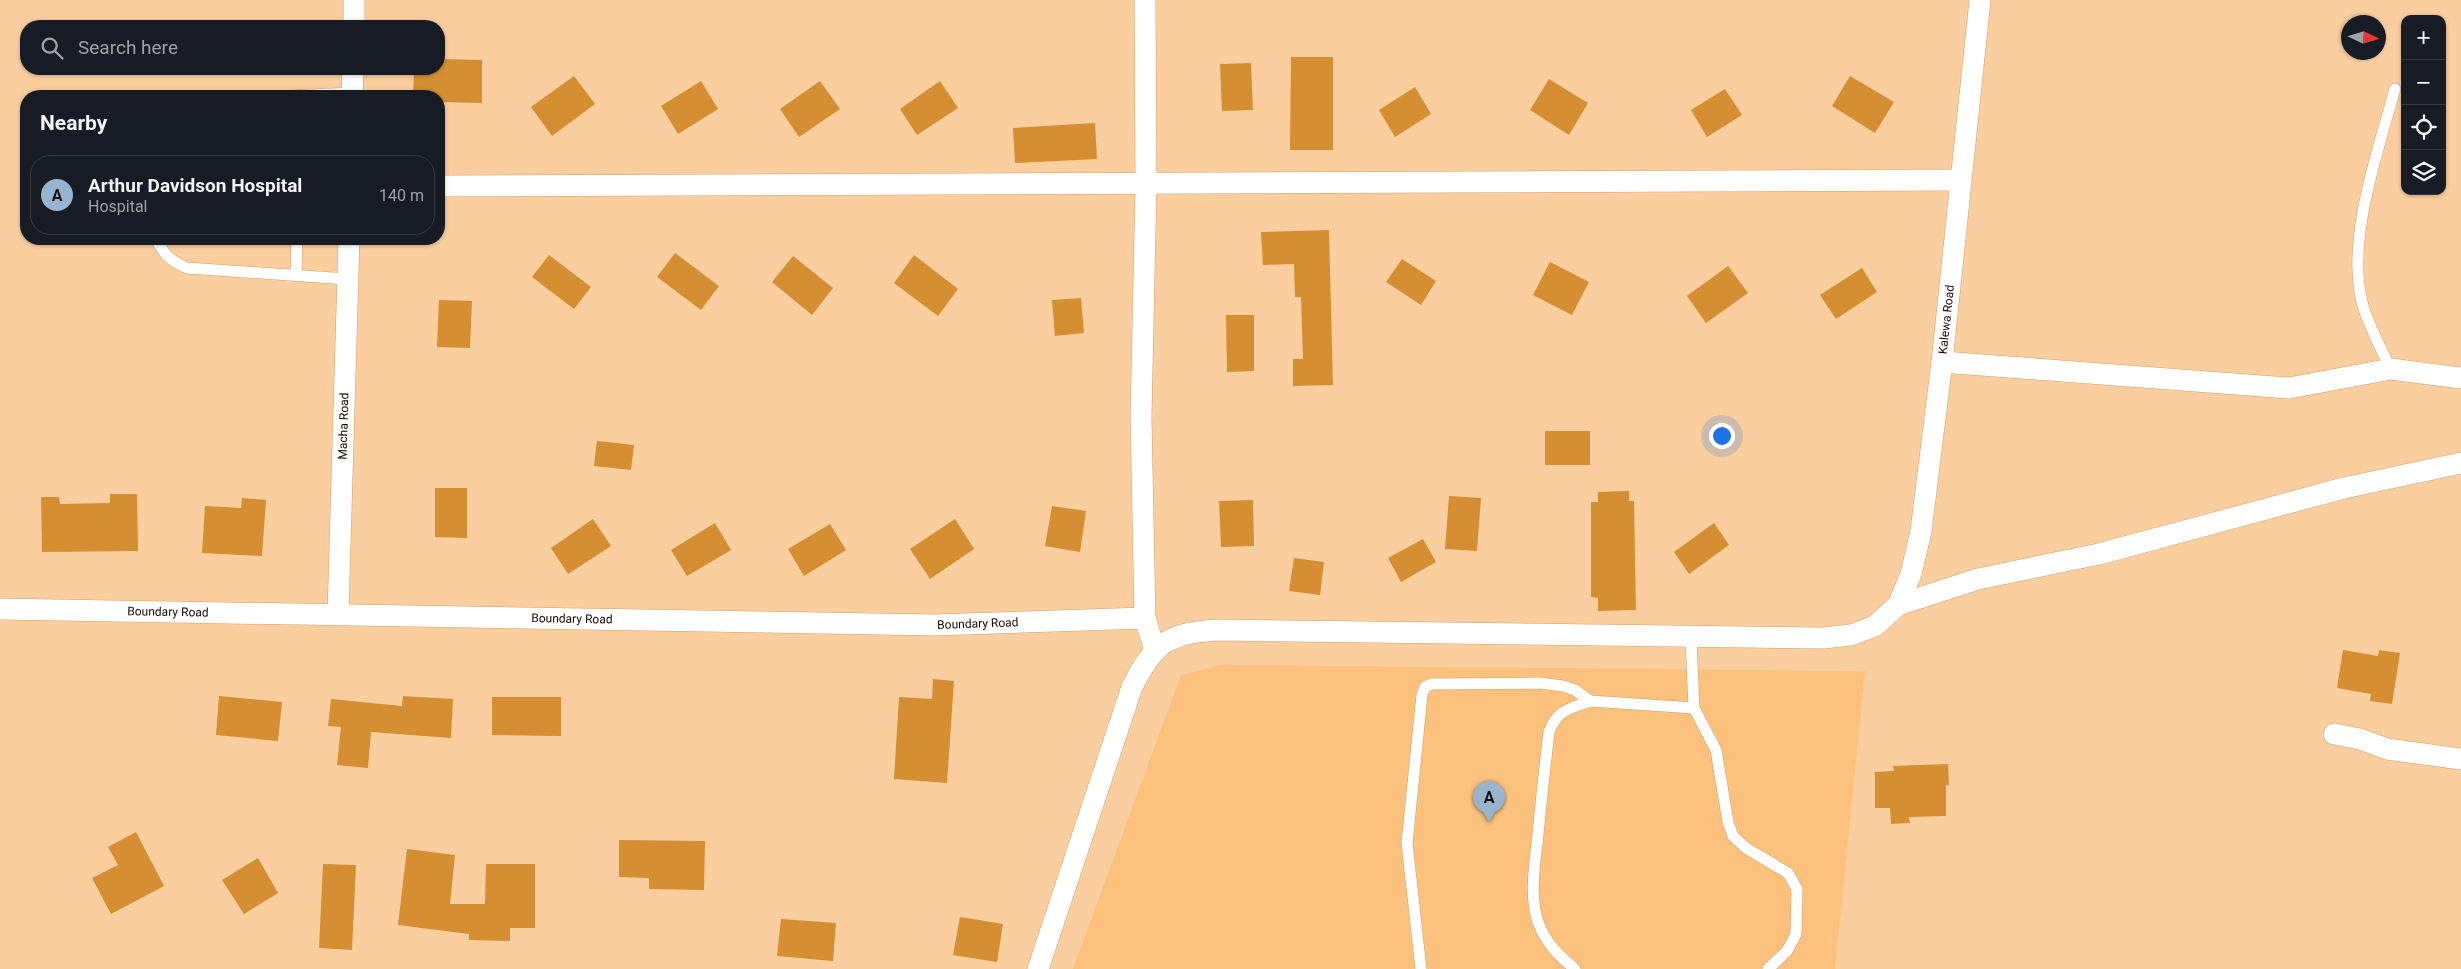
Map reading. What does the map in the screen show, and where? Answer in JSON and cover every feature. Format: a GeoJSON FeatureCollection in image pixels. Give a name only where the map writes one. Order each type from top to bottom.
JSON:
{"type":"FeatureCollection","features":[{"type":"Feature","properties":{"kind":"street"},"geometry":{"type":"LineString","coordinates":[[354,0],[354,20]]}},
{"type":"Feature","properties":{"kind":"street"},"geometry":{"type":"LineString","coordinates":[[1144,0],[1146,185],[1141,417],[1145,618],[1155,650]]}},
{"type":"Feature","properties":{"kind":"street","name":"Kalewa Road"},"geometry":{"type":"LineString","coordinates":[[1691,638],[1823,638],[1851,635],[1875,626],[1898,605],[1911,574],[1921,531],[1942,362],[1980,0]]}},
{"type":"Feature","properties":{"kind":"street"},"geometry":{"type":"LineString","coordinates":[[352,90],[353,75]]}},
{"type":"Feature","properties":{"kind":"street"},"geometry":{"type":"LineString","coordinates":[[445,186],[1146,185],[1960,180]]}},
{"type":"Feature","properties":{"kind":"street","name":"Macha Road"},"geometry":{"type":"LineString","coordinates":[[338,614],[349,245]]}},
{"type":"Feature","properties":{"kind":"street"},"geometry":{"type":"LineString","coordinates":[[1942,362],[2289,388],[2391,369],[2461,378]]}},
{"type":"Feature","properties":{"kind":"street"},"geometry":{"type":"LineString","coordinates":[[1898,605],[1978,579],[2099,554],[2334,490],[2461,463]]}},
{"type":"Feature","properties":{"kind":"street","name":"Boundary Road"},"geometry":{"type":"LineString","coordinates":[[0,608],[935,625],[1145,618]]}},
{"type":"Feature","properties":{"kind":"street"},"geometry":{"type":"LineString","coordinates":[[1038,969],[1132,687],[1155,650],[1174,636],[1217,630],[1691,638]]}},
{"type":"Feature","properties":{"kind":"street"},"geometry":{"type":"LineString","coordinates":[[2334,734],[2360,739],[2387,749],[2461,759]]}},
{"type":"Feature","properties":{"kind":"lane"},"geometry":{"type":"LineString","coordinates":[[2391,369],[2363,306],[2357,262],[2368,187],[2395,89]]}},
{"type":"Feature","properties":{"kind":"lane"},"geometry":{"type":"LineString","coordinates":[[159,245],[164,254],[172,261],[187,268],[348,279]]}},
{"type":"Feature","properties":{"kind":"lane"},"geometry":{"type":"LineString","coordinates":[[296,276],[297,245]]}},
{"type":"Feature","properties":{"kind":"lane"},"geometry":{"type":"LineString","coordinates":[[1691,638],[1694,708],[1716,750],[1728,822],[1733,836],[1746,848],[1788,873],[1797,889],[1796,934],[1788,951],[1768,969]]}},
{"type":"Feature","properties":{"kind":"lane"},"geometry":{"type":"LineString","coordinates":[[1421,969],[1407,843],[1422,695],[1425,688],[1431,684],[1540,683],[1569,688],[1590,701]]}},
{"type":"Feature","properties":{"kind":"lane"},"geometry":{"type":"LineString","coordinates":[[1575,969],[1560,957],[1547,940],[1538,921],[1534,899],[1535,866],[1549,732],[1554,718],[1564,711],[1590,701],[1694,708]]}},
{"type":"Feature","properties":{"kind":"shaded area"},"geometry":{"type":"Polygon","coordinates":[[[1221,665],[1865,671],[1835,969],[1073,969],[1181,675],[1221,665]]]}},
{"type":"Feature","properties":{"kind":"building"},"geometry":{"type":"Polygon","coordinates":[[[1291,57],[1333,57],[1333,150],[1290,150],[1291,57]]]}},
{"type":"Feature","properties":{"kind":"building"},"geometry":{"type":"Polygon","coordinates":[[[445,59],[482,60],[482,103],[445,102],[445,90],[413,90],[414,75],[445,75],[445,59]]]}},
{"type":"Feature","properties":{"kind":"building"},"geometry":{"type":"Polygon","coordinates":[[[1251,63],[1253,110],[1222,111],[1220,64],[1251,63]]]}},
{"type":"Feature","properties":{"kind":"building"},"geometry":{"type":"Polygon","coordinates":[[[574,76],[595,104],[552,136],[531,107],[574,76]]]}},
{"type":"Feature","properties":{"kind":"building"},"geometry":{"type":"Polygon","coordinates":[[[1850,76],[1894,102],[1875,133],[1832,106],[1850,76]]]}},
{"type":"Feature","properties":{"kind":"building"},"geometry":{"type":"Polygon","coordinates":[[[1549,79],[1588,103],[1569,135],[1530,110],[1549,79]]]}},
{"type":"Feature","properties":{"kind":"building"},"geometry":{"type":"Polygon","coordinates":[[[701,81],[718,109],[678,134],[661,106],[701,81]]]}},
{"type":"Feature","properties":{"kind":"building"},"geometry":{"type":"Polygon","coordinates":[[[820,81],[840,109],[799,137],[780,109],[820,81]]]}},
{"type":"Feature","properties":{"kind":"building"},"geometry":{"type":"Polygon","coordinates":[[[940,81],[958,108],[917,135],[900,109],[940,81]]]}},
{"type":"Feature","properties":{"kind":"building"},"geometry":{"type":"Polygon","coordinates":[[[1415,87],[1431,114],[1395,137],[1379,110],[1415,87]]]}},
{"type":"Feature","properties":{"kind":"building"},"geometry":{"type":"Polygon","coordinates":[[[1725,89],[1742,115],[1707,137],[1691,110],[1725,89]]]}},
{"type":"Feature","properties":{"kind":"building"},"geometry":{"type":"Polygon","coordinates":[[[1095,123],[1097,159],[1015,163],[1013,128],[1095,123]]]}},
{"type":"Feature","properties":{"kind":"building"},"geometry":{"type":"Polygon","coordinates":[[[1329,230],[1333,385],[1293,386],[1293,359],[1303,359],[1301,297],[1295,297],[1294,264],[1263,265],[1261,232],[1329,230]]]}},
{"type":"Feature","properties":{"kind":"building"},"geometry":{"type":"Polygon","coordinates":[[[675,253],[719,286],[701,310],[657,277],[675,253]]]}},
{"type":"Feature","properties":{"kind":"building"},"geometry":{"type":"Polygon","coordinates":[[[549,255],[591,287],[574,309],[532,277],[549,255]]]}},
{"type":"Feature","properties":{"kind":"building"},"geometry":{"type":"Polygon","coordinates":[[[914,255],[958,289],[938,316],[894,283],[914,255]]]}},
{"type":"Feature","properties":{"kind":"building"},"geometry":{"type":"Polygon","coordinates":[[[793,256],[833,288],[812,315],[772,282],[793,256]]]}},
{"type":"Feature","properties":{"kind":"building"},"geometry":{"type":"Polygon","coordinates":[[[1402,259],[1436,281],[1421,305],[1386,282],[1402,259]]]}},
{"type":"Feature","properties":{"kind":"building"},"geometry":{"type":"Polygon","coordinates":[[[1550,262],[1589,282],[1572,315],[1533,295],[1550,262]]]}},
{"type":"Feature","properties":{"kind":"building"},"geometry":{"type":"Polygon","coordinates":[[[1728,266],[1748,293],[1706,323],[1687,296],[1728,266]]]}},
{"type":"Feature","properties":{"kind":"building"},"geometry":{"type":"Polygon","coordinates":[[[1862,268],[1877,292],[1836,319],[1820,295],[1862,268]]]}},
{"type":"Feature","properties":{"kind":"building"},"geometry":{"type":"Polygon","coordinates":[[[1081,298],[1084,333],[1055,336],[1052,300],[1081,298]]]}},
{"type":"Feature","properties":{"kind":"building"},"geometry":{"type":"Polygon","coordinates":[[[439,300],[472,301],[470,348],[437,347],[439,300]]]}},
{"type":"Feature","properties":{"kind":"building"},"geometry":{"type":"Polygon","coordinates":[[[1226,315],[1254,315],[1254,371],[1227,372],[1226,315]]]}},
{"type":"Feature","properties":{"kind":"building"},"geometry":{"type":"Polygon","coordinates":[[[1545,431],[1590,431],[1590,465],[1545,465],[1545,431]]]}},
{"type":"Feature","properties":{"kind":"building"},"geometry":{"type":"Polygon","coordinates":[[[597,441],[634,445],[631,470],[594,466],[597,441]]]}},
{"type":"Feature","properties":{"kind":"building"},"geometry":{"type":"Polygon","coordinates":[[[435,488],[467,488],[467,538],[435,537],[435,488]]]}},
{"type":"Feature","properties":{"kind":"building"},"geometry":{"type":"Polygon","coordinates":[[[1629,491],[1629,501],[1634,501],[1636,610],[1598,611],[1598,598],[1591,597],[1591,502],[1598,502],[1598,492],[1629,491]]]}},
{"type":"Feature","properties":{"kind":"building"},"geometry":{"type":"Polygon","coordinates":[[[110,494],[137,494],[138,551],[42,552],[41,497],[59,497],[60,504],[110,503],[110,494]]]}},
{"type":"Feature","properties":{"kind":"building"},"geometry":{"type":"Polygon","coordinates":[[[1449,496],[1481,498],[1477,551],[1445,549],[1449,496]]]}},
{"type":"Feature","properties":{"kind":"building"},"geometry":{"type":"Polygon","coordinates":[[[242,498],[266,500],[262,556],[202,553],[205,506],[241,508],[242,498]]]}},
{"type":"Feature","properties":{"kind":"building"},"geometry":{"type":"Polygon","coordinates":[[[1253,500],[1254,546],[1221,547],[1219,501],[1253,500]]]}},
{"type":"Feature","properties":{"kind":"building"},"geometry":{"type":"Polygon","coordinates":[[[1052,506],[1086,511],[1080,552],[1045,546],[1052,506]]]}},
{"type":"Feature","properties":{"kind":"building"},"geometry":{"type":"Polygon","coordinates":[[[593,519],[611,546],[568,574],[551,548],[593,519]]]}},
{"type":"Feature","properties":{"kind":"building"},"geometry":{"type":"Polygon","coordinates":[[[955,519],[974,549],[930,579],[910,549],[955,519]]]}},
{"type":"Feature","properties":{"kind":"building"},"geometry":{"type":"Polygon","coordinates":[[[715,523],[731,550],[687,576],[671,550],[715,523]]]}},
{"type":"Feature","properties":{"kind":"building"},"geometry":{"type":"Polygon","coordinates":[[[1714,523],[1729,545],[1689,574],[1674,552],[1714,523]]]}},
{"type":"Feature","properties":{"kind":"building"},"geometry":{"type":"Polygon","coordinates":[[[830,524],[846,550],[804,576],[788,549],[830,524]]]}},
{"type":"Feature","properties":{"kind":"building"},"geometry":{"type":"Polygon","coordinates":[[[1423,539],[1436,562],[1401,582],[1388,558],[1423,539]]]}},
{"type":"Feature","properties":{"kind":"building"},"geometry":{"type":"Polygon","coordinates":[[[1294,558],[1324,562],[1320,595],[1289,591],[1294,558]]]}},
{"type":"Feature","properties":{"kind":"building"},"geometry":{"type":"Polygon","coordinates":[[[2343,650],[2378,656],[2379,650],[2400,653],[2392,704],[2370,701],[2371,694],[2337,688],[2343,650]]]}},
{"type":"Feature","properties":{"kind":"building"},"geometry":{"type":"Polygon","coordinates":[[[933,679],[954,681],[947,783],[894,779],[899,697],[932,699],[933,679]]]}},
{"type":"Feature","properties":{"kind":"building"},"geometry":{"type":"Polygon","coordinates":[[[219,696],[282,702],[278,741],[216,735],[219,696]]]}},
{"type":"Feature","properties":{"kind":"building"},"geometry":{"type":"Polygon","coordinates":[[[403,696],[453,699],[451,738],[371,732],[368,768],[337,765],[341,727],[328,726],[331,699],[402,706],[403,696]]]}},
{"type":"Feature","properties":{"kind":"building"},"geometry":{"type":"Polygon","coordinates":[[[492,697],[561,697],[561,736],[492,735],[492,697]]]}},
{"type":"Feature","properties":{"kind":"building"},"geometry":{"type":"Polygon","coordinates":[[[1948,764],[1949,785],[1946,785],[1946,816],[1909,817],[1910,823],[1891,824],[1890,808],[1875,808],[1875,772],[1894,771],[1893,766],[1948,764]]]}},
{"type":"Feature","properties":{"kind":"building"},"geometry":{"type":"Polygon","coordinates":[[[136,832],[164,886],[111,914],[92,878],[118,865],[108,847],[136,832]]]}},
{"type":"Feature","properties":{"kind":"building"},"geometry":{"type":"Polygon","coordinates":[[[619,840],[705,841],[704,890],[649,889],[649,878],[619,877],[619,840]]]}},
{"type":"Feature","properties":{"kind":"building"},"geometry":{"type":"Polygon","coordinates":[[[407,849],[455,855],[450,904],[485,904],[486,864],[535,864],[535,928],[510,928],[510,941],[469,940],[469,934],[398,925],[407,849]]]}},
{"type":"Feature","properties":{"kind":"building"},"geometry":{"type":"Polygon","coordinates":[[[258,858],[278,893],[244,914],[222,880],[258,858]]]}},
{"type":"Feature","properties":{"kind":"building"},"geometry":{"type":"Polygon","coordinates":[[[323,864],[356,865],[352,950],[319,948],[323,864]]]}},
{"type":"Feature","properties":{"kind":"building"},"geometry":{"type":"Polygon","coordinates":[[[960,917],[1003,924],[997,962],[953,955],[960,917]]]}},
{"type":"Feature","properties":{"kind":"building"},"geometry":{"type":"Polygon","coordinates":[[[781,919],[836,923],[833,961],[777,956],[781,919]]]}},
{"type":"Feature","properties":{"kind":"place","name":"Arthur Davidson Hospital"},"geometry":{"type":"Point","coordinates":[1489,822]}}]}
